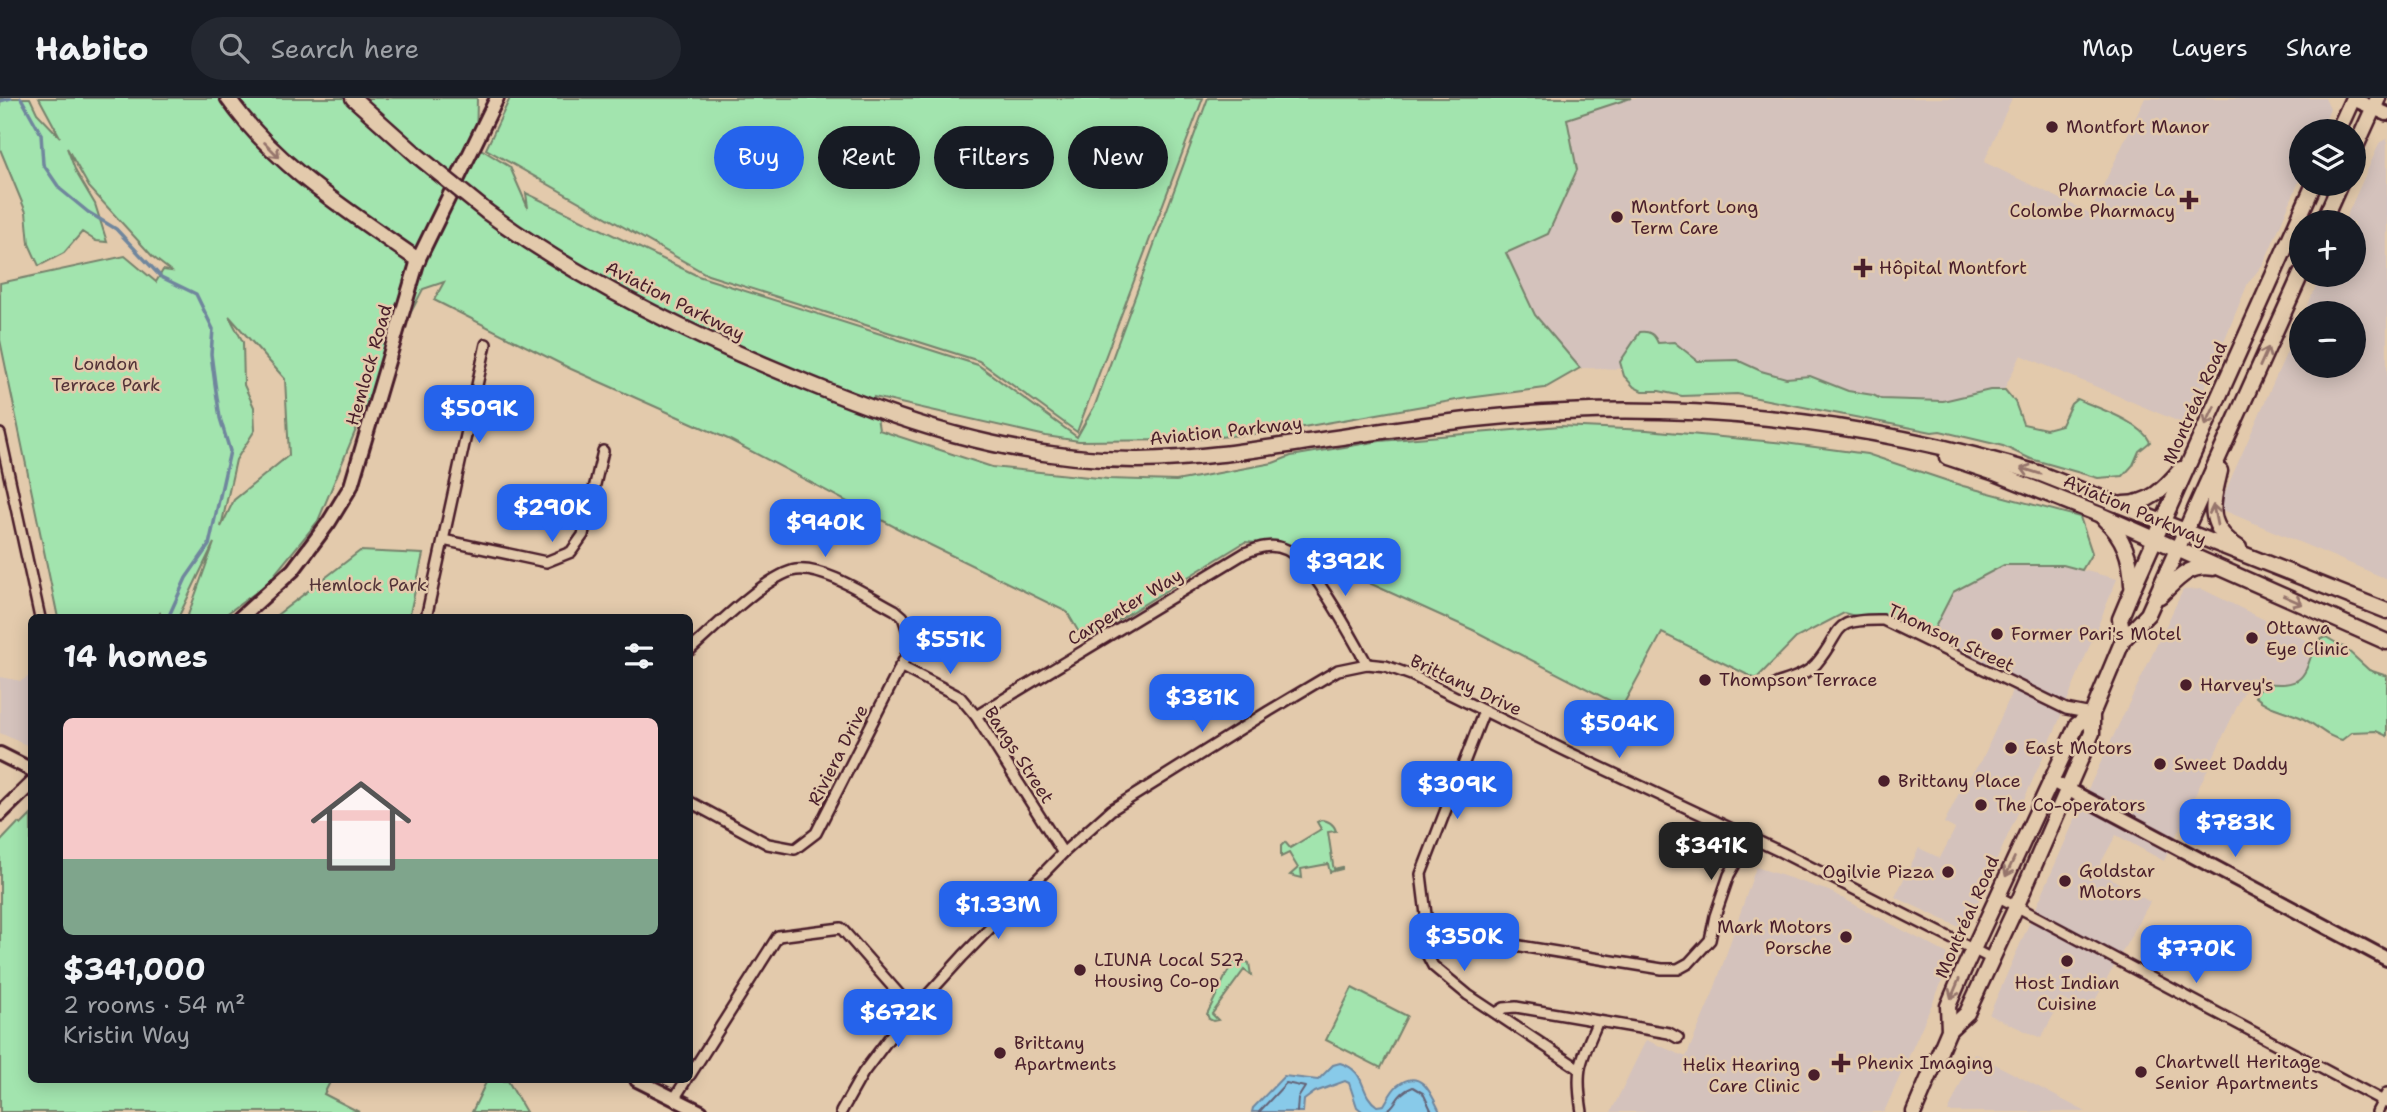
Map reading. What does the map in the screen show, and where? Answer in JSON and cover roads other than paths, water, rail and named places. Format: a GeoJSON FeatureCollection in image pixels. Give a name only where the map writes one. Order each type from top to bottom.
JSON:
{"type":"FeatureCollection","features":[{"type":"Feature","properties":{"kind":"main road"},"geometry":{"type":"LineString","coordinates":[[228,98],[252,129],[296,171],[418,260]]}},
{"type":"Feature","properties":{"kind":"main road","name":"Aviation Parkway"},"geometry":{"type":"LineString","coordinates":[[353,98],[419,157],[487,212],[522,237],[599,284],[729,350],[843,398],[962,438],[1037,452],[1129,459],[1197,456],[1465,420],[1594,411],[1723,414],[1780,420],[1927,443],[2041,474],[2387,611]]}},
{"type":"Feature","properties":{"kind":"main road"},"geometry":{"type":"LineString","coordinates":[[2343,119],[2352,98]]}},
{"type":"Feature","properties":{"kind":"main road"},"geometry":{"type":"LineString","coordinates":[[2366,130],[2379,107]]}},
{"type":"Feature","properties":{"kind":"main road","name":"Montréal Road"},"geometry":{"type":"LineString","coordinates":[[2123,640],[2120,619],[2309,196]]}},
{"type":"Feature","properties":{"kind":"main road","name":"Montréal Road"},"geometry":{"type":"LineString","coordinates":[[1914,1112],[1949,1030],[1967,1013],[2017,905],[2092,733],[2092,714],[2123,640],[2148,614],[2154,602],[2295,287]]}},
{"type":"Feature","properties":{"kind":"main road","name":"Aviation Parkway"},"geometry":{"type":"LineString","coordinates":[[1861,432],[1964,462],[2098,514],[2387,642]]}},
{"type":"Feature","properties":{"kind":"main road"},"geometry":{"type":"LineString","coordinates":[[2229,435],[2213,500],[2214,520],[2227,539],[2260,562]]}},
{"type":"Feature","properties":{"kind":"main road"},"geometry":{"type":"LineString","coordinates":[[2118,504],[2136,504],[2152,498],[2191,458]]}},
{"type":"Feature","properties":{"kind":"main road"},"geometry":{"type":"LineString","coordinates":[[2098,514],[2114,529],[2127,549],[2133,588]]}},
{"type":"Feature","properties":{"kind":"main road"},"geometry":{"type":"LineString","coordinates":[[2154,602],[2189,569],[2203,566],[2231,572]]}},
{"type":"Feature","properties":{"kind":"main road","name":"Montréal Road"},"geometry":{"type":"LineString","coordinates":[[1949,1030],[1948,1006],[1997,896],[2077,725],[2092,714]]}},
{"type":"Feature","properties":{"kind":"street","name":"Hemlock Road"},"geometry":{"type":"LineString","coordinates":[[244,614],[293,570],[329,522],[351,486],[418,260],[497,98]]}},
{"type":"Feature","properties":{"kind":"street"},"geometry":{"type":"LineString","coordinates":[[2352,98],[2379,107]]}},
{"type":"Feature","properties":{"kind":"street"},"geometry":{"type":"LineString","coordinates":[[427,614],[486,344]]}},
{"type":"Feature","properties":{"kind":"street"},"geometry":{"type":"LineString","coordinates":[[0,434],[39,614]]}},
{"type":"Feature","properties":{"kind":"street"},"geometry":{"type":"LineString","coordinates":[[443,540],[546,562],[570,552],[583,535],[603,450]]}},
{"type":"Feature","properties":{"kind":"street","name":"Carpenter Way"},"geometry":{"type":"LineString","coordinates":[[976,716],[1245,553],[1272,546],[1295,555],[1309,568],[1367,664]]}},
{"type":"Feature","properties":{"kind":"street","name":"Riviera Drive"},"geometry":{"type":"LineString","coordinates":[[693,647],[774,578],[797,569],[825,574],[895,610],[903,617],[912,644],[816,833],[795,849],[768,844],[693,805]]}},
{"type":"Feature","properties":{"kind":"street","name":"Thomson Street"},"geometry":{"type":"LineString","coordinates":[[1776,684],[1810,669],[1834,634],[1846,623],[1857,620],[1883,621],[2066,709],[2092,714]]}},
{"type":"Feature","properties":{"kind":"street","name":"Brittany Drive"},"geometry":{"type":"LineString","coordinates":[[841,1112],[880,1049],[913,1010],[1085,831],[1121,803],[1245,725],[1338,670],[1367,664],[1386,666],[1411,675],[1750,838],[1992,959]]}},
{"type":"Feature","properties":{"kind":"street","name":"Bangs Street"},"geometry":{"type":"LineString","coordinates":[[900,666],[960,697],[976,716],[1063,853]]}},
{"type":"Feature","properties":{"kind":"street"},"geometry":{"type":"LineString","coordinates":[[1484,710],[1420,874],[1428,931],[1425,951],[1433,966],[1496,1013],[1578,1068]]}},
{"type":"Feature","properties":{"kind":"street"},"geometry":{"type":"LineString","coordinates":[[0,754],[28,768]]}},
{"type":"Feature","properties":{"kind":"street"},"geometry":{"type":"LineString","coordinates":[[2050,780],[2387,959]]}},
{"type":"Feature","properties":{"kind":"street"},"geometry":{"type":"LineString","coordinates":[[0,814],[28,787]]}},
{"type":"Feature","properties":{"kind":"street"},"geometry":{"type":"LineString","coordinates":[[1428,931],[1662,970],[1678,969],[1689,963],[1710,940],[1729,875],[1750,838]]}},
{"type":"Feature","properties":{"kind":"street"},"geometry":{"type":"LineString","coordinates":[[1997,896],[2386,1099],[2377,1112]]}},
{"type":"Feature","properties":{"kind":"street"},"geometry":{"type":"LineString","coordinates":[[693,1070],[778,936],[841,928],[913,1010]]}},
{"type":"Feature","properties":{"kind":"street"},"geometry":{"type":"LineString","coordinates":[[1496,1013],[1504,1008],[1516,1007],[1597,1023],[1669,1033],[1678,1038]]}},
{"type":"Feature","properties":{"kind":"street"},"geometry":{"type":"LineString","coordinates":[[1582,1112],[1577,1083],[1578,1068],[1597,1023]]}},
{"type":"Feature","properties":{"kind":"street"},"geometry":{"type":"LineString","coordinates":[[643,1083],[701,1112]]}},
{"type":"Feature","properties":{"kind":"street"},"geometry":{"type":"LineString","coordinates":[[674,1099],[684,1083]]}},
{"type":"Feature","properties":{"kind":"water"},"geometry":{"type":"Polygon","coordinates":[[[1340,1063],[1355,1071],[1367,1095],[1377,1106],[1384,1105],[1397,1086],[1413,1079],[1429,1091],[1440,1112],[1363,1112],[1357,1107],[1349,1083],[1345,1081],[1315,1092],[1304,1100],[1303,1112],[1252,1112],[1284,1076],[1318,1080],[1333,1065],[1340,1063]]]}},
{"type":"Feature","properties":{"kind":"waterway"},"geometry":{"type":"LineString","coordinates":[[0,101],[11,98]]}},
{"type":"Feature","properties":{"kind":"waterway"},"geometry":{"type":"LineString","coordinates":[[21,98],[41,134],[43,164],[60,189],[88,212],[116,229],[161,277],[196,294],[213,329],[211,354],[215,384],[220,418],[230,451],[209,545],[186,578],[170,614]]}},
{"type":"Feature","properties":{"kind":"place","name":"Montfort Manor"},"geometry":{"type":"Point","coordinates":[2052,127]}},
{"type":"Feature","properties":{"kind":"place","name":"Pharmacie La Colombe Pharmacy"},"geometry":{"type":"Point","coordinates":[2189,200]}},
{"type":"Feature","properties":{"kind":"place","name":"Montfort Long Term Care"},"geometry":{"type":"Point","coordinates":[1617,217]}},
{"type":"Feature","properties":{"kind":"place","name":"Hôpital Montfort"},"geometry":{"type":"Point","coordinates":[1863,268]}},
{"type":"Feature","properties":{"kind":"place","name":"Former Pari's Motel"},"geometry":{"type":"Point","coordinates":[1997,634]}},
{"type":"Feature","properties":{"kind":"place","name":"Ottawa Eye Clinic"},"geometry":{"type":"Point","coordinates":[2252,638]}},
{"type":"Feature","properties":{"kind":"place","name":"Thompson Terrace"},"geometry":{"type":"Point","coordinates":[1705,680]}},
{"type":"Feature","properties":{"kind":"place","name":"Harvey's"},"geometry":{"type":"Point","coordinates":[2186,685]}},
{"type":"Feature","properties":{"kind":"place","name":"East Motors"},"geometry":{"type":"Point","coordinates":[2011,748]}},
{"type":"Feature","properties":{"kind":"place","name":"Sweet Daddy"},"geometry":{"type":"Point","coordinates":[2160,764]}},
{"type":"Feature","properties":{"kind":"place","name":"Brittany Place"},"geometry":{"type":"Point","coordinates":[1884,781]}},
{"type":"Feature","properties":{"kind":"place","name":"The Co-operators"},"geometry":{"type":"Point","coordinates":[1981,805]}},
{"type":"Feature","properties":{"kind":"place","name":"Ogilvie Pizza"},"geometry":{"type":"Point","coordinates":[1948,872]}},
{"type":"Feature","properties":{"kind":"place","name":"Goldstar Motors"},"geometry":{"type":"Point","coordinates":[2065,881]}},
{"type":"Feature","properties":{"kind":"place","name":"Mark Motors Porsche"},"geometry":{"type":"Point","coordinates":[1846,937]}},
{"type":"Feature","properties":{"kind":"place","name":"Host Indian Cuisine"},"geometry":{"type":"Point","coordinates":[2067,961]}},
{"type":"Feature","properties":{"kind":"place","name":"LIUNA Local 527 Housing Co-op"},"geometry":{"type":"Point","coordinates":[1080,970]}},
{"type":"Feature","properties":{"kind":"place","name":"Brittany Apartments"},"geometry":{"type":"Point","coordinates":[1000,1053]}},
{"type":"Feature","properties":{"kind":"place","name":"Phenix Imaging"},"geometry":{"type":"Point","coordinates":[1841,1063]}},
{"type":"Feature","properties":{"kind":"place","name":"Chartwell Heritage Senior Apartments"},"geometry":{"type":"Point","coordinates":[2141,1072]}},
{"type":"Feature","properties":{"kind":"place","name":"Helix Hearing Care Clinic"},"geometry":{"type":"Point","coordinates":[1814,1075]}},
{"type":"Feature","properties":{"kind":"park label","name":"London Terrace Park"},"geometry":{"type":"Point","coordinates":[106,374]}},
{"type":"Feature","properties":{"kind":"park label","name":"Hemlock Park"},"geometry":{"type":"Point","coordinates":[368,585]}}]}
